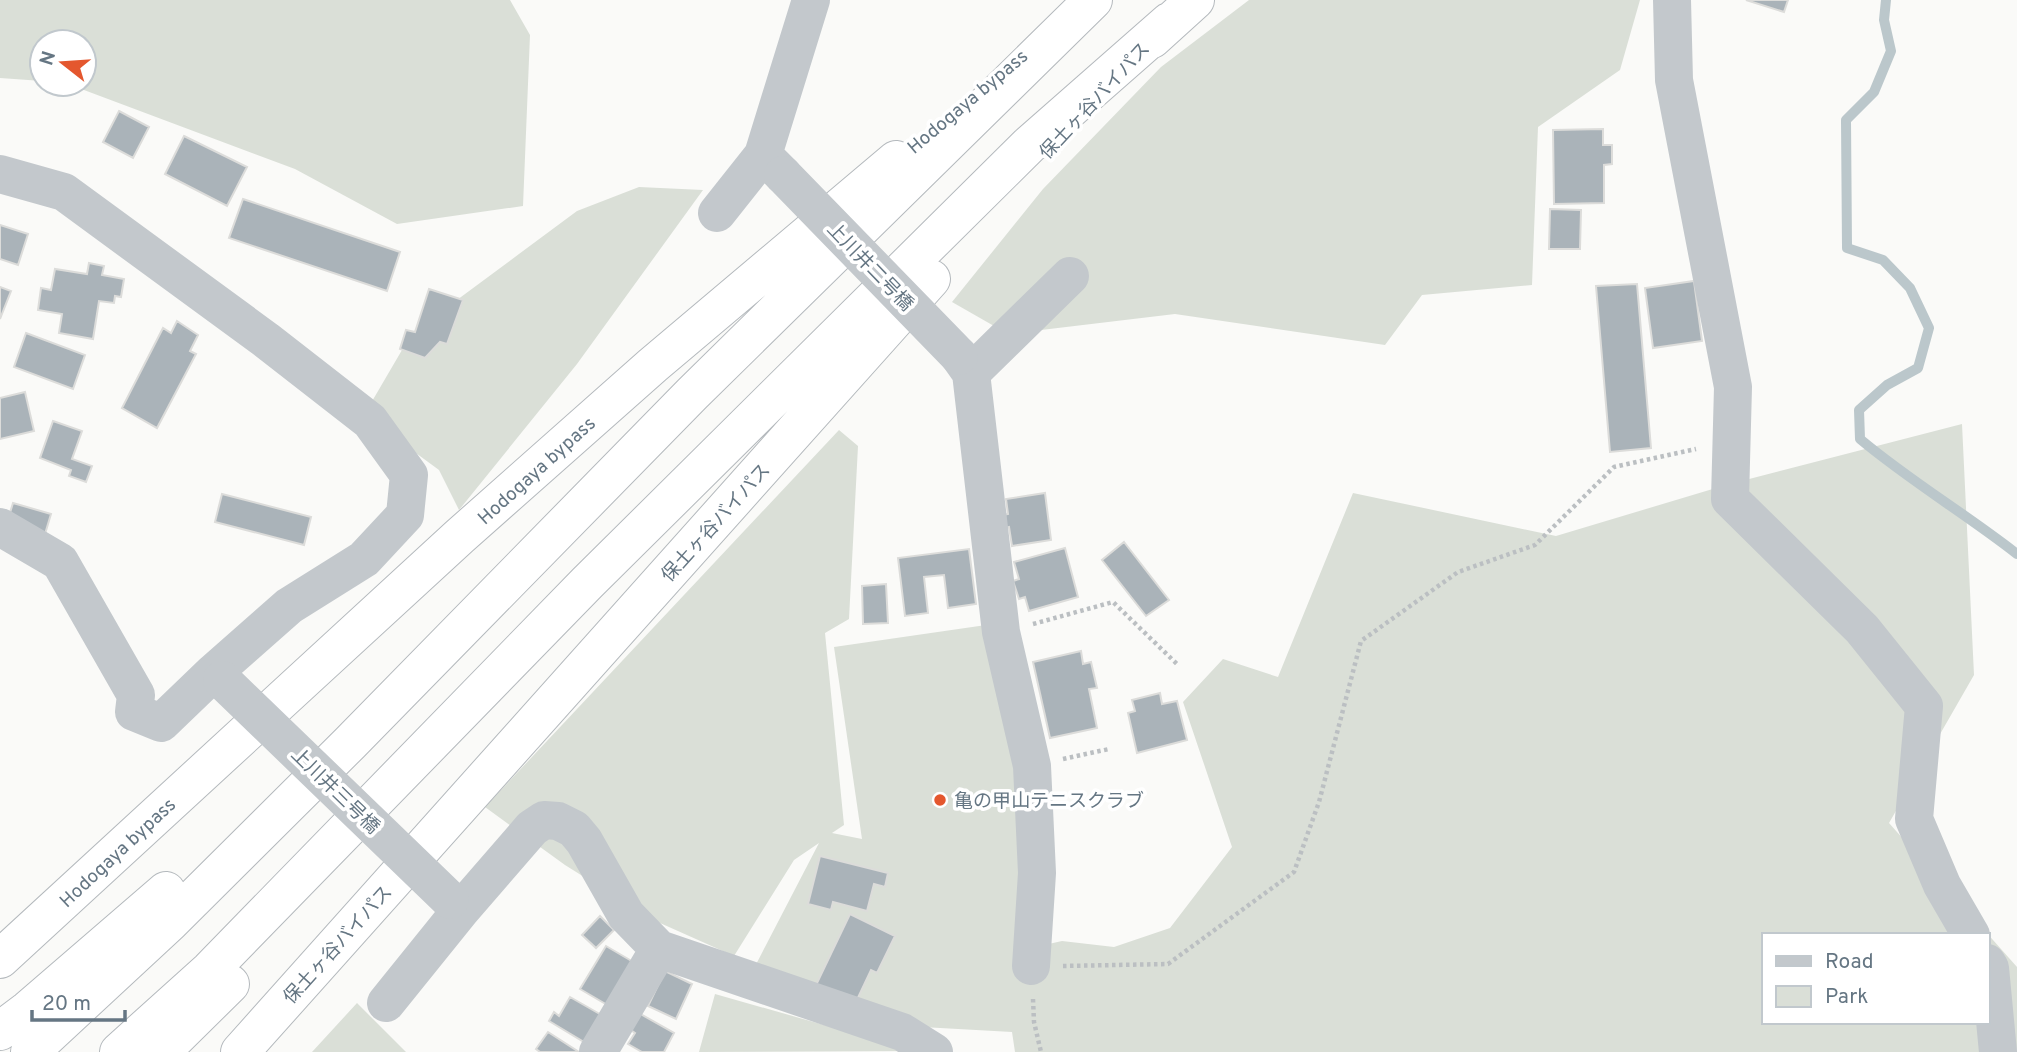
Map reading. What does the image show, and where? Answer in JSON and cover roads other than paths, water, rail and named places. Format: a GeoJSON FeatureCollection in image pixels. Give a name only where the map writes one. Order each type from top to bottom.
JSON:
{"type":"FeatureCollection","features":[{"type":"Feature","properties":{"kind":"highway"},"geometry":{"type":"LineString","coordinates":[[30,1052],[189,903],[692,394],[1091,0]]}},
{"type":"Feature","properties":{"kind":"highway","name":"Hodogaya bypass"},"geometry":{"type":"LineString","coordinates":[[0,959],[460,536],[653,365],[1091,0]]}},
{"type":"Feature","properties":{"kind":"highway"},"geometry":{"type":"LineString","coordinates":[[119,1052],[210,970],[587,583],[1029,145],[1182,11]]}},
{"type":"Feature","properties":{"kind":"highway","name":"保土ヶ谷バイパス"},"geometry":{"type":"LineString","coordinates":[[252,1038],[1041,156],[1111,80],[1182,11]]}},
{"type":"Feature","properties":{"kind":"highway"},"geometry":{"type":"LineString","coordinates":[[0,1031],[151,904],[342,728],[480,608]]}},
{"type":"Feature","properties":{"kind":"highway"},"geometry":{"type":"LineString","coordinates":[[161,1052],[215,1000],[306,898],[427,749]]}},
{"type":"Feature","properties":{"kind":"street"},"geometry":{"type":"LineString","coordinates":[[717,213],[773,165],[811,0]]}},
{"type":"Feature","properties":{"kind":"street"},"geometry":{"type":"LineString","coordinates":[[1672,0],[1674,80],[1733,387],[1730,499],[1862,629],[1924,706],[1913,819],[1942,885],[1970,933]]}},
{"type":"Feature","properties":{"kind":"street","name":"上川井二号橋"},"geometry":{"type":"LineString","coordinates":[[773,165],[965,365]]}},
{"type":"Feature","properties":{"kind":"street"},"geometry":{"type":"LineString","coordinates":[[0,174],[64,192],[266,340],[370,421],[409,475],[405,515],[364,559],[289,606],[213,679],[162,723],[134,712],[136,695],[60,562],[0,527]]}},
{"type":"Feature","properties":{"kind":"street"},"geometry":{"type":"LineString","coordinates":[[1031,966],[1037,873],[1032,766],[1002,632],[965,365],[1070,276]]}},
{"type":"Feature","properties":{"kind":"street","name":"上川井三号橋"},"geometry":{"type":"LineString","coordinates":[[213,679],[455,905]]}},
{"type":"Feature","properties":{"kind":"street"},"geometry":{"type":"LineString","coordinates":[[386,1003],[455,905],[532,828],[544,820],[558,821],[574,829],[584,841],[626,915],[659,949],[902,1032],[934,1052]]}},
{"type":"Feature","properties":{"kind":"street"},"geometry":{"type":"LineString","coordinates":[[597,1052],[659,949]]}},
{"type":"Feature","properties":{"kind":"street"},"geometry":{"type":"LineString","coordinates":[[1989,966],[1998,1052]]}},
{"type":"Feature","properties":{"kind":"waterway"},"geometry":{"type":"LineString","coordinates":[[1886,0],[1884,20],[1891,51],[1874,92],[1846,120],[1847,248],[1883,260],[1910,288],[1929,328],[1918,368],[1887,385],[1859,410],[1860,439],[2017,554]]}},
{"type":"Feature","properties":{"kind":"place","name":"亀の甲山テニスクラブ"},"geometry":{"type":"Point","coordinates":[940,800]}}]}
